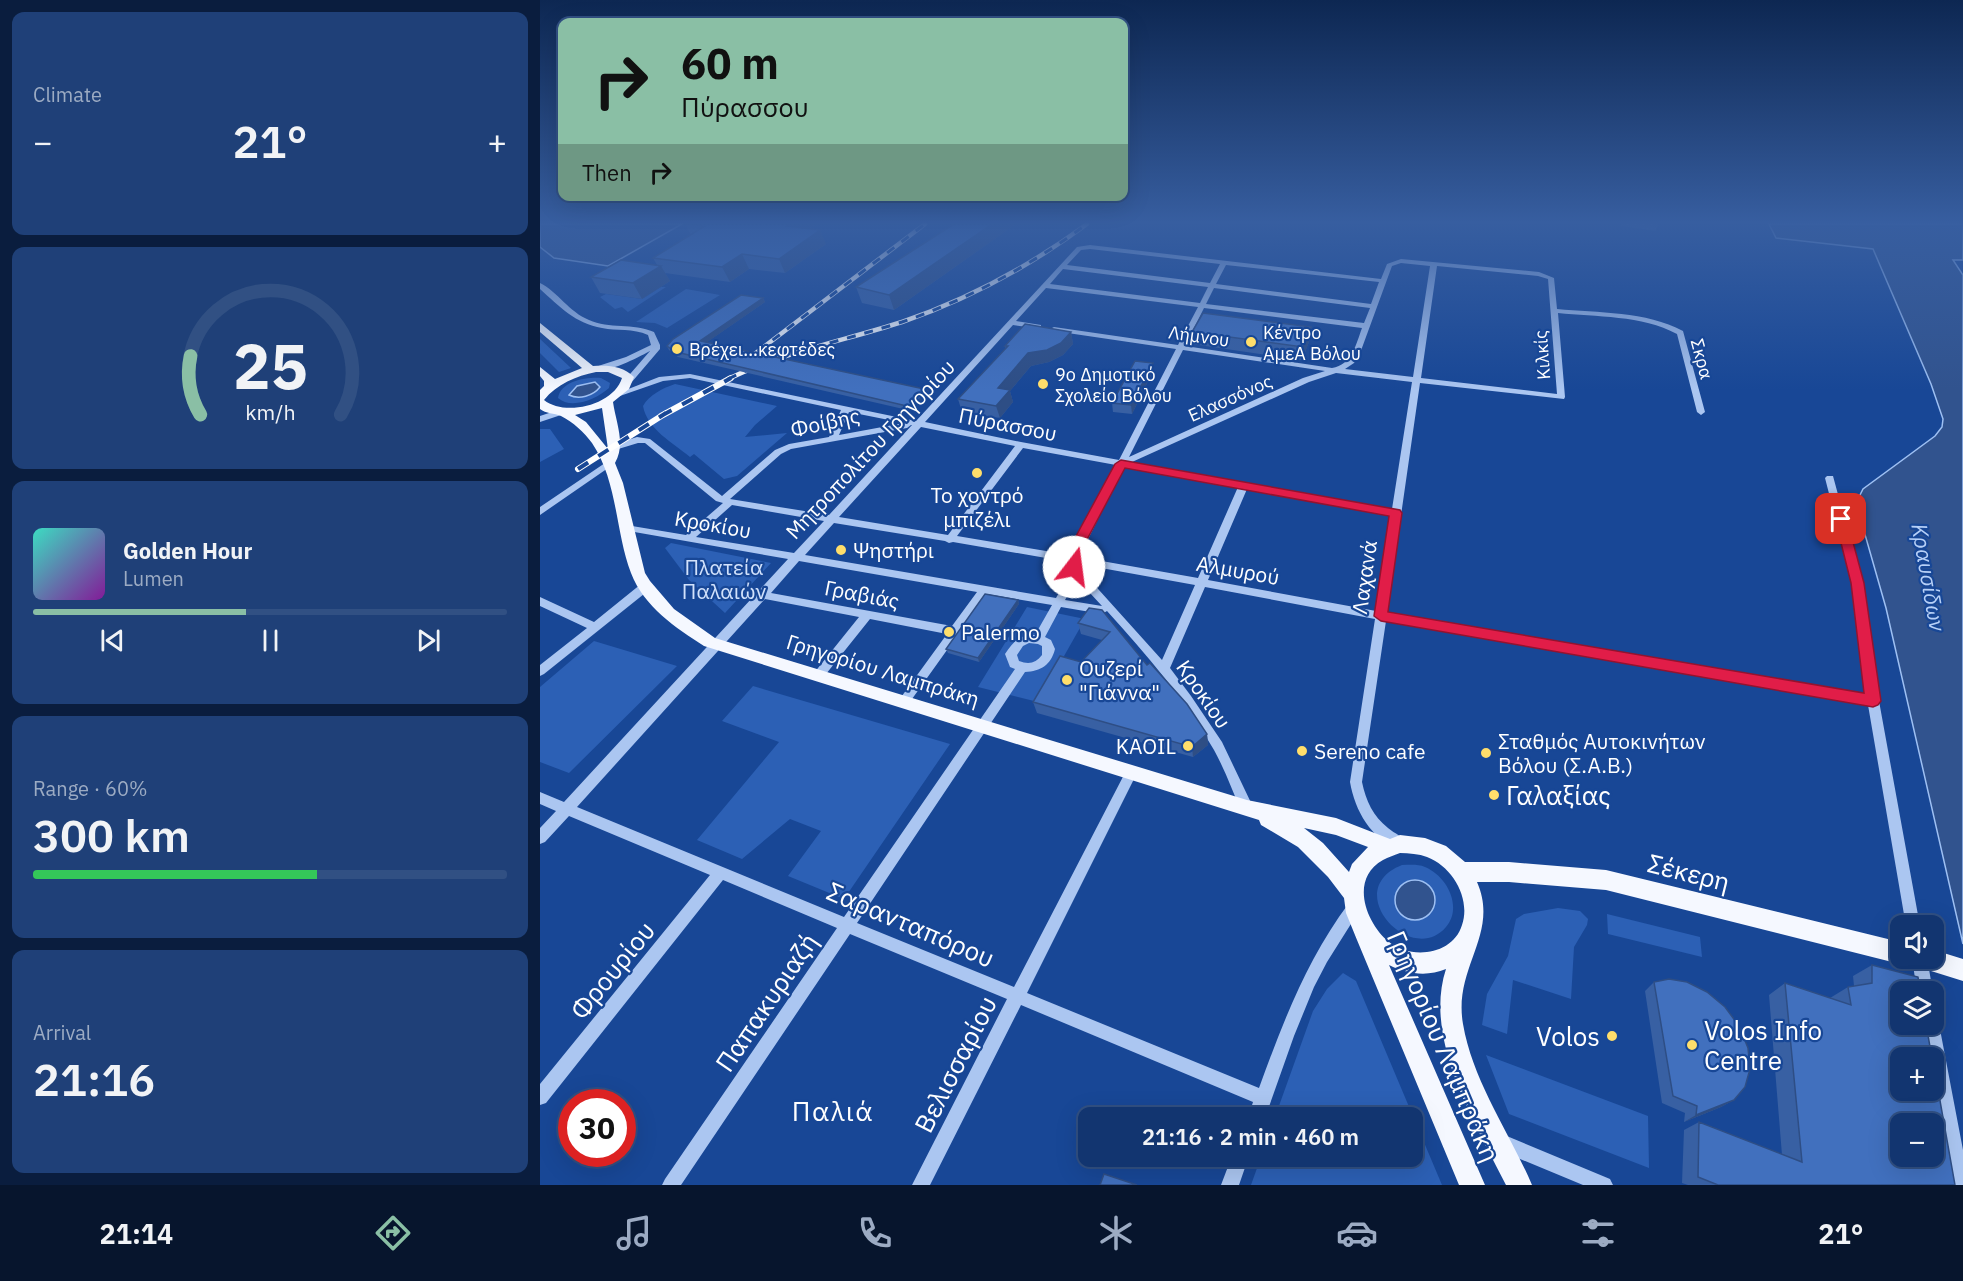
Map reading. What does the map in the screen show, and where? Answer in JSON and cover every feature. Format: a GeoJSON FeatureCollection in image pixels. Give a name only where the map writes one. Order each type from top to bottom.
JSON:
{"type":"FeatureCollection","features":[{"type":"Feature","properties":{"kind":"main road"},"geometry":{"type":"LineString","coordinates":[[540,326],[574,358],[595,369]]}},
{"type":"Feature","properties":{"kind":"main road"},"geometry":{"type":"LineString","coordinates":[[540,399],[550,386],[570,376],[595,369],[620,371],[626,375],[628,381],[612,398],[587,409],[561,412]]}},
{"type":"Feature","properties":{"kind":"main road"},"geometry":{"type":"LineString","coordinates":[[540,370],[550,380],[550,386]]}},
{"type":"Feature","properties":{"kind":"main road"},"geometry":{"type":"LineString","coordinates":[[608,464],[615,447],[607,414],[612,398]]}},
{"type":"Feature","properties":{"kind":"main road","name":"Γρηγορίου Λαμπράκη"},"geometry":{"type":"LineString","coordinates":[[540,399],[546,409],[561,412],[586,428],[608,464],[638,573],[656,602],[675,618],[718,645],[1247,809],[1289,828],[1305,839],[1330,864],[1353,900]]}},
{"type":"Feature","properties":{"kind":"main road","name":"Γρηγορίου Λαμπράκη"},"geometry":{"type":"LineString","coordinates":[[1247,809],[1310,820],[1393,846]]}},
{"type":"Feature","properties":{"kind":"main road"},"geometry":{"type":"LineString","coordinates":[[1413,844],[1439,853],[1461,872],[1470,888],[1475,906],[1474,924],[1467,941],[1455,954],[1443,960],[1416,964],[1387,953],[1370,940],[1363,930],[1353,900],[1361,867],[1368,858],[1393,846],[1413,844]]}},
{"type":"Feature","properties":{"kind":"main road","name":"Σέκερη"},"geometry":{"type":"LineString","coordinates":[[1461,872],[1509,872],[1606,880],[1890,951]]}},
{"type":"Feature","properties":{"kind":"main road","name":"Γρηγορίου Λαμπράκη"},"geometry":{"type":"LineString","coordinates":[[1363,930],[1472,1185]]}},
{"type":"Feature","properties":{"kind":"main road","name":"Γρηγορίου Λαμπράκη"},"geometry":{"type":"LineString","coordinates":[[1467,941],[1452,989],[1450,1012],[1464,1066],[1518,1185]]}},
{"type":"Feature","properties":{"kind":"street","name":"Μητροπολίτου Γρηγορίου"},"geometry":{"type":"LineString","coordinates":[[540,838],[1052,279]]}},
{"type":"Feature","properties":{"kind":"street"},"geometry":{"type":"LineString","coordinates":[[1159,279],[1374,306]]}},
{"type":"Feature","properties":{"kind":"street"},"geometry":{"type":"LineString","coordinates":[[1038,639],[1121,464],[1215,279]]}},
{"type":"Feature","properties":{"kind":"street"},"geometry":{"type":"LineString","coordinates":[[1370,279],[1384,281]]}},
{"type":"Feature","properties":{"kind":"street","name":"Λαχανά"},"geometry":{"type":"LineString","coordinates":[[1393,846],[1371,822],[1361,801],[1356,782],[1432,279]]}},
{"type":"Feature","properties":{"kind":"street","name":"Κιλκίς"},"geometry":{"type":"LineString","coordinates":[[1552,279],[1560,397]]}},
{"type":"Feature","properties":{"kind":"street","name":"Ελασσόνος"},"geometry":{"type":"LineString","coordinates":[[1121,464],[1352,362],[1384,281]]}},
{"type":"Feature","properties":{"kind":"street"},"geometry":{"type":"LineString","coordinates":[[540,285],[583,321],[600,327],[644,330],[651,334],[656,345],[655,351],[634,371],[628,381]]}},
{"type":"Feature","properties":{"kind":"street"},"geometry":{"type":"LineString","coordinates":[[1046,286],[1366,326]]}},
{"type":"Feature","properties":{"kind":"street","name":"Σκρα"},"geometry":{"type":"LineString","coordinates":[[1554,311],[1657,323],[1675,329],[1680,333],[1701,412]]}},
{"type":"Feature","properties":{"kind":"street","name":"Λήμνου"},"geometry":{"type":"LineString","coordinates":[[1012,322],[1332,370],[1560,397]]}},
{"type":"Feature","properties":{"kind":"street"},"geometry":{"type":"LineString","coordinates":[[595,369],[629,359],[656,345]]}},
{"type":"Feature","properties":{"kind":"street","name":"Πύρασσου"},"geometry":{"type":"LineString","coordinates":[[612,398],[653,381],[683,375],[1021,445],[1396,513]]}},
{"type":"Feature","properties":{"kind":"street"},"geometry":{"type":"LineString","coordinates":[[833,438],[846,410]]}},
{"type":"Feature","properties":{"kind":"street"},"geometry":{"type":"LineString","coordinates":[[540,419],[561,412]]}},
{"type":"Feature","properties":{"kind":"street","name":"Φοίβης"},"geometry":{"type":"LineString","coordinates":[[687,539],[778,452],[800,444],[918,424]]}},
{"type":"Feature","properties":{"kind":"street","name":"Αλμυρού"},"geometry":{"type":"LineString","coordinates":[[615,447],[637,440],[647,441],[727,501],[949,540],[1074,565],[1201,583],[1873,701]]}},
{"type":"Feature","properties":{"kind":"street"},"geometry":{"type":"LineString","coordinates":[[949,540],[1021,445]]}},
{"type":"Feature","properties":{"kind":"street"},"geometry":{"type":"LineString","coordinates":[[540,512],[608,464]]}},
{"type":"Feature","properties":{"kind":"street"},"geometry":{"type":"LineString","coordinates":[[1830,478],[1857,583],[1873,701],[1911,915]]}},
{"type":"Feature","properties":{"kind":"street"},"geometry":{"type":"LineString","coordinates":[[1164,669],[1243,487]]}},
{"type":"Feature","properties":{"kind":"street","name":"Κροκίου"},"geometry":{"type":"LineString","coordinates":[[627,528],[1113,612]]}},
{"type":"Feature","properties":{"kind":"street","name":"Κροκίου"},"geometry":{"type":"LineString","coordinates":[[1074,565],[1164,669],[1194,710],[1218,747],[1247,809]]}},
{"type":"Feature","properties":{"kind":"street"},"geometry":{"type":"LineString","coordinates":[[540,671],[645,586]]}},
{"type":"Feature","properties":{"kind":"street"},"geometry":{"type":"LineString","coordinates":[[903,703],[984,590]]}},
{"type":"Feature","properties":{"kind":"street","name":"Γραβιάς"},"geometry":{"type":"LineString","coordinates":[[763,595],[955,631]]}},
{"type":"Feature","properties":{"kind":"street"},"geometry":{"type":"LineString","coordinates":[[540,601],[595,627]]}},
{"type":"Feature","properties":{"kind":"street"},"geometry":{"type":"LineString","coordinates":[[818,676],[868,614]]}},
{"type":"Feature","properties":{"kind":"street"},"geometry":{"type":"LineString","coordinates":[[1038,639],[1048,645],[1048,657],[1038,666],[1022,668],[1012,661],[1012,650],[1023,640],[1038,639]]}},
{"type":"Feature","properties":{"kind":"street","name":"Παπακυριαζή"},"geometry":{"type":"LineString","coordinates":[[671,1185],[1022,668]]}},
{"type":"Feature","properties":{"kind":"street","name":"Βελισσαρίου"},"geometry":{"type":"LineString","coordinates":[[921,1185],[1131,773]]}},
{"type":"Feature","properties":{"kind":"street","name":"Σαρανταπόρου"},"geometry":{"type":"LineString","coordinates":[[540,798],[1263,1098]]}},
{"type":"Feature","properties":{"kind":"street","name":"Φρουρίου"},"geometry":{"type":"LineString","coordinates":[[540,1097],[720,873]]}},
{"type":"Feature","properties":{"kind":"street"},"geometry":{"type":"LineString","coordinates":[[1260,1107],[1301,996],[1353,900]]}},
{"type":"Feature","properties":{"kind":"street"},"geometry":{"type":"LineString","coordinates":[[1933,1035],[1961,1185]]}},
{"type":"Feature","properties":{"kind":"street"},"geometry":{"type":"LineString","coordinates":[[1497,1141],[1604,1185]]}},
{"type":"Feature","properties":{"kind":"street"},"geometry":{"type":"LineString","coordinates":[[1230,1185],[1237,1167]]}},
{"type":"Feature","properties":{"kind":"green space"},"geometry":{"type":"Polygon","coordinates":[[[661,287],[666,287],[628,312],[622,307],[615,309],[600,297],[606,294],[642,299],[661,287]]]}},
{"type":"Feature","properties":{"kind":"green space"},"geometry":{"type":"Polygon","coordinates":[[[686,289],[720,295],[667,328],[655,323],[636,322],[686,289]]]}},
{"type":"Feature","properties":{"kind":"green space"},"geometry":{"type":"Polygon","coordinates":[[[540,339],[571,368],[559,372],[540,353],[540,339]]]}},
{"type":"Feature","properties":{"kind":"green space"},"geometry":{"type":"Polygon","coordinates":[[[601,378],[610,383],[609,388],[598,396],[577,403],[558,398],[564,388],[575,381],[601,378]]]}},
{"type":"Feature","properties":{"kind":"green space"},"geometry":{"type":"Polygon","coordinates":[[[675,384],[777,406],[745,437],[787,433],[737,476],[724,479],[694,454],[690,457],[669,441],[655,429],[645,414],[643,406],[649,398],[675,384]]]}},
{"type":"Feature","properties":{"kind":"green space"},"geometry":{"type":"Polygon","coordinates":[[[540,429],[550,429],[564,449],[540,462],[540,429]]]}},
{"type":"Feature","properties":{"kind":"green space","name":"Πλατεία Παλαιών"},"geometry":{"type":"Polygon","coordinates":[[[671,543],[771,563],[725,613],[689,580],[665,548],[671,543]]]}},
{"type":"Feature","properties":{"kind":"green space"},"geometry":{"type":"Polygon","coordinates":[[[1027,607],[1085,619],[1038,702],[978,687],[1027,607]]]}},
{"type":"Feature","properties":{"kind":"green space"},"geometry":{"type":"Polygon","coordinates":[[[594,641],[677,666],[569,773],[540,762],[540,687],[594,641]]]}},
{"type":"Feature","properties":{"kind":"green space"},"geometry":{"type":"Polygon","coordinates":[[[753,686],[950,744],[844,899],[788,876],[821,831],[790,819],[742,859],[697,840],[779,742],[722,721],[753,686]]]}},
{"type":"Feature","properties":{"kind":"green space"},"geometry":{"type":"Polygon","coordinates":[[[1402,865],[1420,865],[1433,871],[1440,877],[1450,893],[1453,902],[1451,919],[1446,927],[1431,937],[1416,938],[1400,932],[1387,921],[1379,906],[1377,891],[1384,877],[1402,865]]]}},
{"type":"Feature","properties":{"kind":"green space"},"geometry":{"type":"Polygon","coordinates":[[[1558,908],[1580,911],[1588,919],[1574,947],[1571,999],[1513,980],[1507,1034],[1482,1025],[1487,994],[1508,956],[1516,919],[1524,914],[1558,908]]]}},
{"type":"Feature","properties":{"kind":"green space"},"geometry":{"type":"Polygon","coordinates":[[[1607,914],[1700,937],[1702,957],[1608,934],[1607,914]]]}},
{"type":"Feature","properties":{"kind":"green space"},"geometry":{"type":"Polygon","coordinates":[[[1343,973],[1356,981],[1409,1107],[1279,1107],[1313,1011],[1327,989],[1343,973]]]}},
{"type":"Feature","properties":{"kind":"green space"},"geometry":{"type":"Polygon","coordinates":[[[1486,1055],[1648,1116],[1649,1168],[1509,1114],[1486,1055]]]}},
{"type":"Feature","properties":{"kind":"green space"},"geometry":{"type":"Polygon","coordinates":[[[1423,1140],[1442,1185],[1251,1185],[1257,1167],[1423,1167],[1423,1140]]]}},
{"type":"Feature","properties":{"kind":"water","name":"Κραυσίδων"},"geometry":{"type":"Polygon","coordinates":[[[1886,279],[1963,279],[1963,944],[1886,608],[1856,503],[1863,489],[1935,436],[1942,427],[1943,419],[1931,384],[1886,279]]]}},
{"type":"Feature","properties":{"kind":"water"},"geometry":{"type":"Polygon","coordinates":[[[595,382],[600,387],[590,395],[577,397],[569,395],[577,386],[595,382]]]}},
{"type":"Feature","properties":{"kind":"water"},"geometry":{"type":"Polygon","coordinates":[[[1415,880],[1423,881],[1429,886],[1434,892],[1434,908],[1429,914],[1423,919],[1415,920],[1407,919],[1401,914],[1396,908],[1395,900],[1396,892],[1401,886],[1407,881],[1415,880]]]}},
{"type":"Feature","properties":{"kind":"building"},"geometry":{"type":"Polygon","coordinates":[[[607,279],[639,279],[633,283],[607,279]]]}},
{"type":"Feature","properties":{"kind":"building"},"geometry":{"type":"Polygon","coordinates":[[[868,279],[912,279],[889,295],[856,287],[868,279]]]}},
{"type":"Feature","properties":{"kind":"building"},"geometry":{"type":"Polygon","coordinates":[[[741,295],[763,298],[700,341],[929,390],[911,407],[676,352],[667,346],[673,339],[741,295]]]}},
{"type":"Feature","properties":{"kind":"building"},"geometry":{"type":"Polygon","coordinates":[[[1203,313],[1311,327],[1303,347],[1192,332],[1203,313]]]}},
{"type":"Feature","properties":{"kind":"building"},"geometry":{"type":"Polygon","coordinates":[[[1025,324],[1071,332],[1061,343],[1047,350],[1028,353],[998,388],[1010,390],[996,406],[958,399],[1008,346],[1005,346],[1025,324]]]}},
{"type":"Feature","properties":{"kind":"building"},"geometry":{"type":"Polygon","coordinates":[[[1135,361],[1153,363],[1131,405],[1112,403],[1135,361]]]}},
{"type":"Feature","properties":{"kind":"building"},"geometry":{"type":"Polygon","coordinates":[[[985,594],[1018,600],[978,658],[946,649],[985,594]]]}},
{"type":"Feature","properties":{"kind":"building"},"geometry":{"type":"Polygon","coordinates":[[[1089,608],[1102,610],[1147,665],[1150,663],[1187,704],[1207,734],[1192,747],[1033,702],[1060,656],[1081,662],[1110,632],[1078,623],[1089,608]]]}},
{"type":"Feature","properties":{"kind":"building"},"geometry":{"type":"Polygon","coordinates":[[[1872,965],[1918,977],[1919,981],[1890,981],[1890,1035],[1928,1035],[1930,1047],[1890,1047],[1890,1101],[1940,1101],[1942,1113],[1890,1113],[1890,1167],[1944,1167],[1944,1123],[1955,1185],[1718,1185],[1698,1177],[1699,1122],[1802,1162],[1785,983],[1851,1005],[1848,987],[1872,983],[1872,965]]]}},
{"type":"Feature","properties":{"kind":"building","name":"Volos Info Centre"},"geometry":{"type":"Polygon","coordinates":[[[1669,979],[1687,982],[1707,992],[1725,1007],[1739,1026],[1748,1048],[1750,1069],[1745,1087],[1734,1100],[1696,1115],[1697,1106],[1673,1096],[1654,982],[1669,979]]]}},
{"type":"Feature","properties":{"kind":"building"},"geometry":{"type":"Polygon","coordinates":[[[1104,1174],[1137,1185],[1100,1185],[1104,1174]]]}},
{"type":"Feature","properties":{"kind":"railway"},"geometry":{"type":"LineString","coordinates":[[744,362],[852,279]]}},
{"type":"Feature","properties":{"kind":"railway"},"geometry":{"type":"LineString","coordinates":[[728,379],[771,361],[927,313],[999,279]]}},
{"type":"Feature","properties":{"kind":"railway"},"geometry":{"type":"LineString","coordinates":[[663,415],[731,378]]}},
{"type":"Feature","properties":{"kind":"railway"},"geometry":{"type":"LineString","coordinates":[[578,469],[663,415]]}},
{"type":"Feature","properties":{"kind":"place","name":"Κέντρο ΑμεΑ Βόλου"},"geometry":{"type":"Point","coordinates":[1251,342]}},
{"type":"Feature","properties":{"kind":"place","name":"Βρέχει...κεφτέδες"},"geometry":{"type":"Point","coordinates":[677,349]}},
{"type":"Feature","properties":{"kind":"place","name":"9ο Δημοτικό Σχολείο Βόλου"},"geometry":{"type":"Point","coordinates":[1043,384]}},
{"type":"Feature","properties":{"kind":"place","name":"Το χοντρό μπιζέλι"},"geometry":{"type":"Point","coordinates":[977,473]}},
{"type":"Feature","properties":{"kind":"place","name":"Ψηστήρι"},"geometry":{"type":"Point","coordinates":[841,550]}},
{"type":"Feature","properties":{"kind":"place","name":"Palermo"},"geometry":{"type":"Point","coordinates":[949,632]}},
{"type":"Feature","properties":{"kind":"place","name":"Ουζερί \"Γιάννα\""},"geometry":{"type":"Point","coordinates":[1067,680]}},
{"type":"Feature","properties":{"kind":"place","name":"KAOIL"},"geometry":{"type":"Point","coordinates":[1188,746]}},
{"type":"Feature","properties":{"kind":"place","name":"Sereno cafe"},"geometry":{"type":"Point","coordinates":[1302,751]}},
{"type":"Feature","properties":{"kind":"place","name":"Σταθμός Αυτοκινήτων Βόλου (Σ.Α.Β.)"},"geometry":{"type":"Point","coordinates":[1486,753]}},
{"type":"Feature","properties":{"kind":"place","name":"Γαλαξίας"},"geometry":{"type":"Point","coordinates":[1494,795]}},
{"type":"Feature","properties":{"kind":"place","name":"Volos"},"geometry":{"type":"Point","coordinates":[1612,1036]}},
{"type":"Feature","properties":{"kind":"place","name":"Volos Info Centre"},"geometry":{"type":"Point","coordinates":[1692,1045]}},
{"type":"Feature","properties":{"kind":"district","name":"Παλιά"},"geometry":{"type":"Point","coordinates":[833,1110]}},
{"type":"Feature","properties":{"kind":"route"},"geometry":{"type":"LineString","coordinates":[[1074,567],[1073,559],[1076,549],[1121,464],[1396,513],[1381,616],[1873,701],[1857,583],[1841,519]]}}]}
